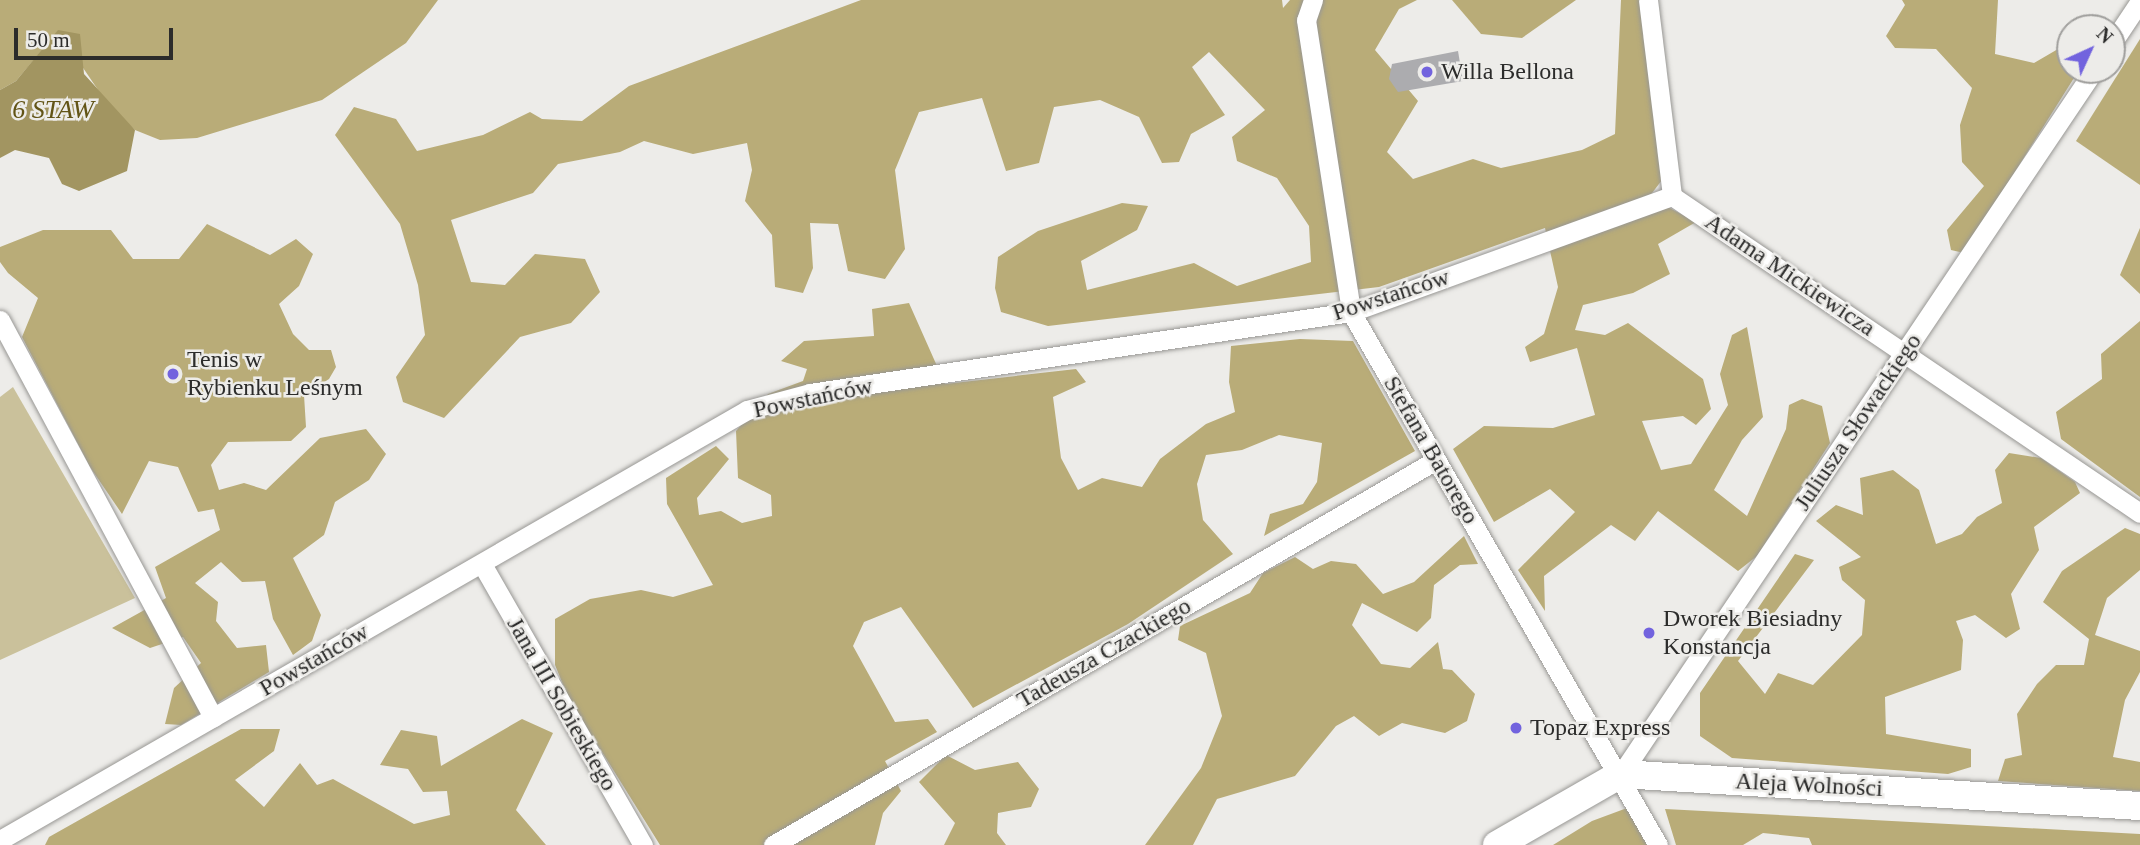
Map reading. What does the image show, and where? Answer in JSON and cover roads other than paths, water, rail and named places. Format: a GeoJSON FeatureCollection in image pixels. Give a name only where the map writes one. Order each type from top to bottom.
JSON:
{"type":"FeatureCollection","features":[{"type":"Feature","properties":{"kind":"street","name":"Stefana Batorego"},"geometry":{"type":"LineString","coordinates":[[1313,0],[1306,20],[1351,312],[1621,774],[1658,845]]}},
{"type":"Feature","properties":{"kind":"street"},"geometry":{"type":"LineString","coordinates":[[1648,0],[1672,196]]}},
{"type":"Feature","properties":{"kind":"street"},"geometry":{"type":"LineString","coordinates":[[2126,22],[2140,1]]}},
{"type":"Feature","properties":{"kind":"street","name":"Juliusza Słowackiego"},"geometry":{"type":"LineString","coordinates":[[1621,774],[2085,84]]}},
{"type":"Feature","properties":{"kind":"street","name":"Powstańców"},"geometry":{"type":"LineString","coordinates":[[0,841],[747,410],[810,393],[1351,312],[1672,196]]}},
{"type":"Feature","properties":{"kind":"street","name":"Adama Mickiewicza"},"geometry":{"type":"LineString","coordinates":[[1672,196],[2140,513]]}},
{"type":"Feature","properties":{"kind":"street"},"geometry":{"type":"LineString","coordinates":[[0,320],[214,718]]}},
{"type":"Feature","properties":{"kind":"street","name":"Tadeusza Czackiego"},"geometry":{"type":"LineString","coordinates":[[772,845],[1436,460]]}},
{"type":"Feature","properties":{"kind":"street","name":"Jana III Sobieskiego"},"geometry":{"type":"LineString","coordinates":[[482,564],[643,845]]}},
{"type":"Feature","properties":{"kind":"street"},"geometry":{"type":"LineString","coordinates":[[1497,845],[1621,774]]}},
{"type":"Feature","properties":{"kind":"street","name":"Aleja Wolności"},"geometry":{"type":"LineString","coordinates":[[1621,774],[2140,806]]}},
{"type":"Feature","properties":{"kind":"water","name":"6 STAW"},"geometry":{"type":"Polygon","coordinates":[[[58,30],[80,34],[84,74],[135,130],[127,171],[79,191],[62,184],[49,158],[15,150],[0,158],[0,90],[16,81],[58,30]]]}},
{"type":"Feature","properties":{"kind":"place","name":"Willa Bellona"},"geometry":{"type":"Point","coordinates":[1427,72]}},
{"type":"Feature","properties":{"kind":"place","name":"Tenis w Rybienku Leśnym"},"geometry":{"type":"Point","coordinates":[173,374]}},
{"type":"Feature","properties":{"kind":"place","name":"Dworek Biesiadny Konstancja"},"geometry":{"type":"Point","coordinates":[1649,633]}},
{"type":"Feature","properties":{"kind":"place","name":"Topaz Express"},"geometry":{"type":"Point","coordinates":[1516,728]}}]}
